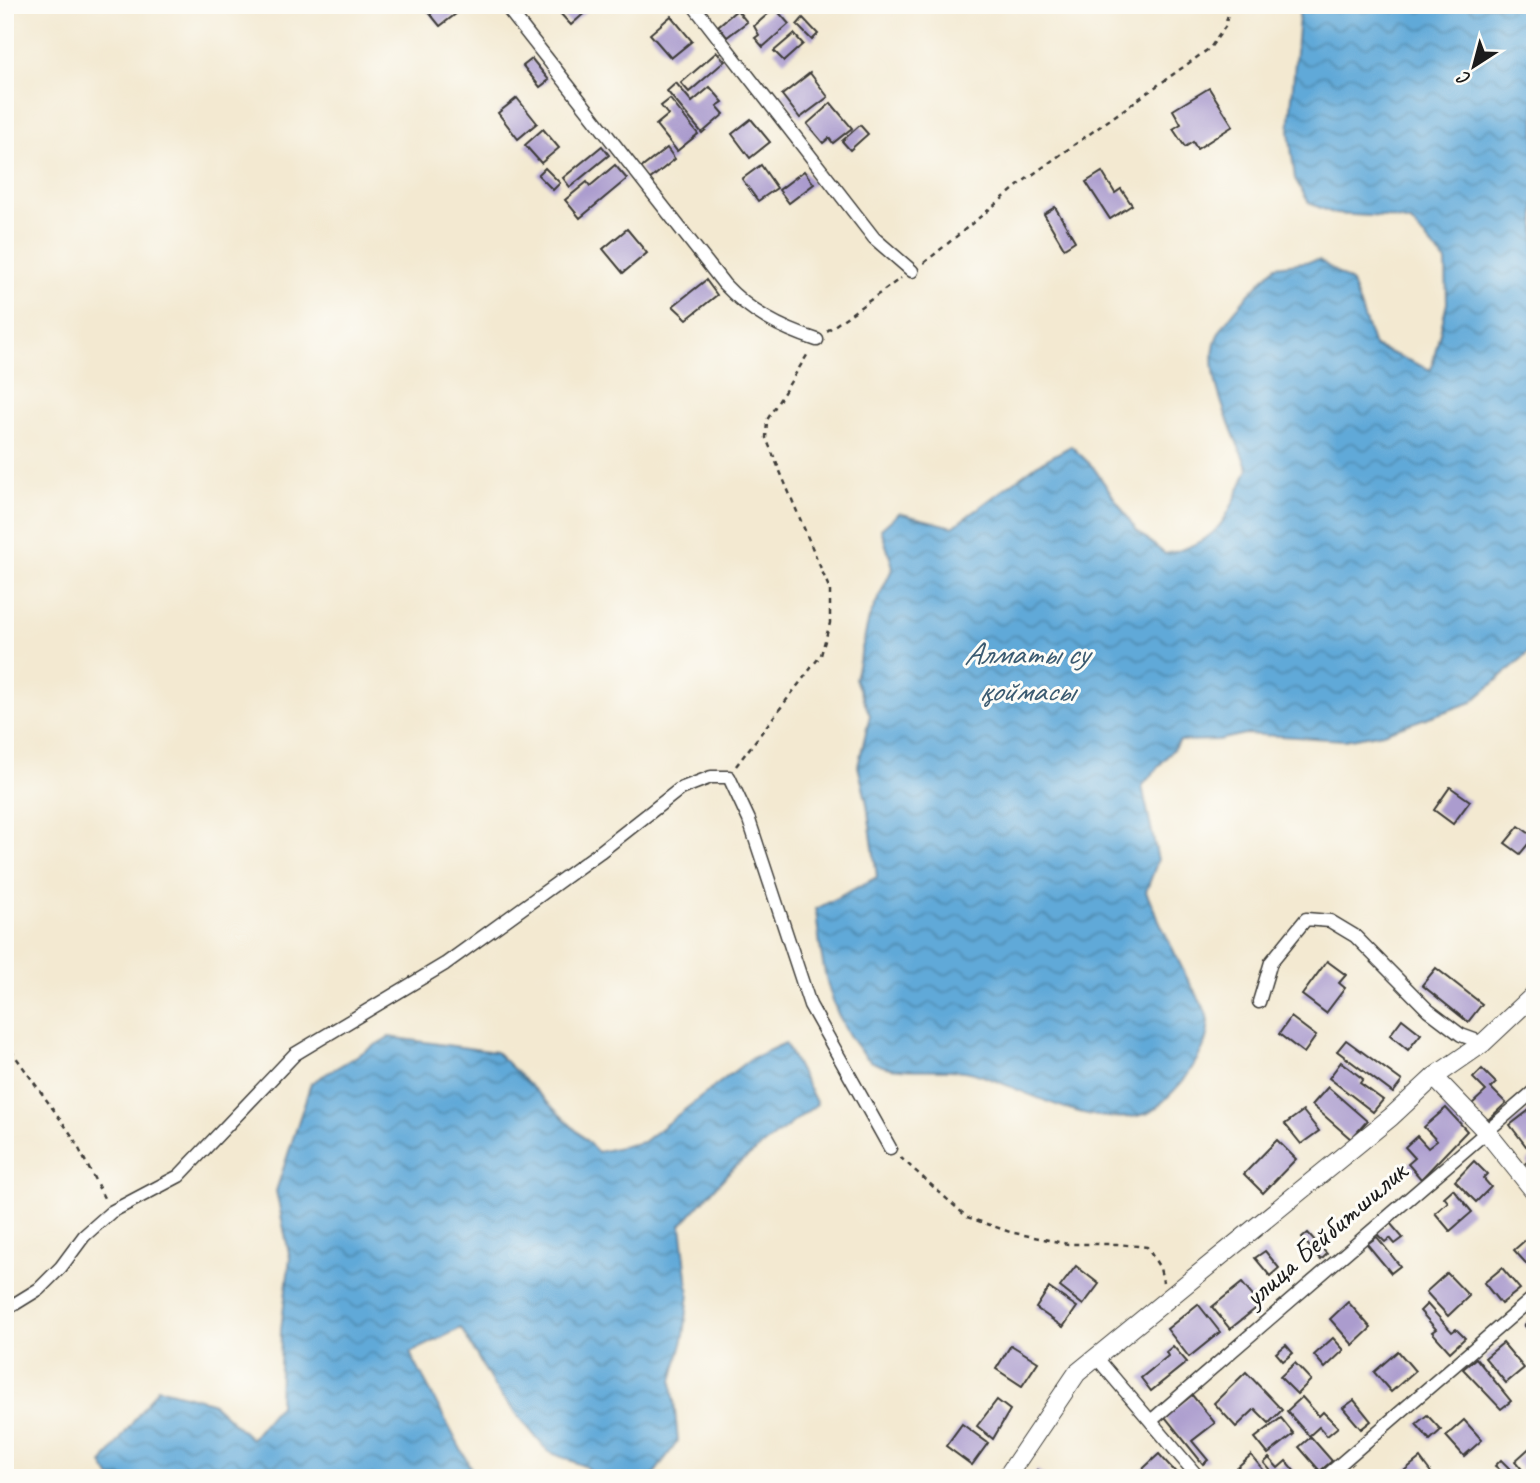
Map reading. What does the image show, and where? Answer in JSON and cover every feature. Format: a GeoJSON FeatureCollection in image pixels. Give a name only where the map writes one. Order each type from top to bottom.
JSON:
{"type":"FeatureCollection","features":[{"type":"Feature","properties":{"kind":"street"},"geometry":{"type":"LineString","coordinates":[[505,5],[742,304],[766,320],[817,340]]}},
{"type":"Feature","properties":{"kind":"street"},"geometry":{"type":"LineString","coordinates":[[694,5],[874,239],[912,271]]}},
{"type":"Feature","properties":{"kind":"street"},"geometry":{"type":"LineString","coordinates":[[5,1310],[39,1289],[61,1267],[84,1236],[111,1212],[179,1176],[295,1054],[445,964],[600,852],[680,789],[710,777],[729,777],[749,820],[810,1005],[890,1148]]}},
{"type":"Feature","properties":{"kind":"street"},"geometry":{"type":"LineString","coordinates":[[1259,1002],[1271,962],[1306,919],[1330,921],[1355,936],[1428,1010],[1461,1035],[1483,1043]]}},
{"type":"Feature","properties":{"kind":"street"},"geometry":{"type":"LineString","coordinates":[[1006,1478],[1077,1373],[1391,1117],[1434,1077],[1483,1043],[1535,994]]}},
{"type":"Feature","properties":{"kind":"street"},"geometry":{"type":"LineString","coordinates":[[1434,1077],[1485,1130],[1535,1192]]}},
{"type":"Feature","properties":{"kind":"street","name":"улица Бейбитшилик"},"geometry":{"type":"LineString","coordinates":[[1152,1420],[1485,1130],[1535,1090]]}},
{"type":"Feature","properties":{"kind":"street"},"geometry":{"type":"LineString","coordinates":[[1324,1478],[1535,1296]]}},
{"type":"Feature","properties":{"kind":"street"},"geometry":{"type":"LineString","coordinates":[[1097,1357],[1199,1478]]}},
{"type":"Feature","properties":{"kind":"path"},"geometry":{"type":"LineString","coordinates":[[729,777],[745,751],[821,655],[830,623],[830,590],[766,438],[767,420],[817,340],[837,321],[912,271],[1026,180],[1210,48],[1225,27],[1230,5]]}},
{"type":"Feature","properties":{"kind":"path"},"geometry":{"type":"LineString","coordinates":[[5,1042],[74,1137],[111,1212]]}},
{"type":"Feature","properties":{"kind":"path"},"geometry":{"type":"LineString","coordinates":[[890,1148],[967,1217],[1010,1232],[1068,1244],[1147,1247],[1160,1268],[1168,1298]]}},
{"type":"Feature","properties":{"kind":"water","name":"Алматы су қоймасы"},"geometry":{"type":"Polygon","coordinates":[[[1300,5],[1535,5],[1535,643],[1527,654],[1472,702],[1383,733],[1345,740],[1245,734],[1218,740],[1180,741],[1142,786],[1158,860],[1146,892],[1203,1006],[1208,1024],[1204,1047],[1188,1074],[1150,1112],[1124,1117],[1102,1117],[1058,1106],[974,1073],[888,1068],[876,1064],[853,1042],[835,1007],[820,948],[816,909],[877,877],[867,804],[858,766],[870,715],[855,679],[869,618],[893,567],[881,529],[899,513],[953,527],[1036,465],[1071,446],[1093,467],[1137,531],[1165,554],[1184,549],[1211,535],[1234,502],[1248,469],[1221,400],[1213,362],[1214,345],[1232,314],[1276,266],[1319,260],[1352,283],[1374,346],[1431,370],[1447,303],[1446,262],[1411,222],[1387,217],[1335,214],[1309,203],[1295,179],[1289,131],[1300,5]]]}},
{"type":"Feature","properties":{"kind":"water"},"geometry":{"type":"Polygon","coordinates":[[[389,1037],[496,1052],[598,1152],[643,1142],[750,1059],[785,1043],[817,1104],[732,1169],[681,1225],[689,1294],[684,1336],[672,1381],[678,1441],[651,1478],[595,1478],[586,1467],[547,1451],[494,1386],[461,1328],[410,1353],[476,1478],[111,1478],[102,1464],[158,1388],[211,1402],[251,1439],[279,1405],[281,1329],[290,1258],[276,1191],[311,1083],[389,1037]]]}},
{"type":"Feature","properties":{"kind":"building"},"geometry":{"type":"Polygon","coordinates":[[[423,5],[457,5],[461,10],[440,26],[423,5]]]}},
{"type":"Feature","properties":{"kind":"building"},"geometry":{"type":"Polygon","coordinates":[[[564,5],[585,5],[589,9],[571,25],[558,11],[564,5]]]}},
{"type":"Feature","properties":{"kind":"building"},"geometry":{"type":"Polygon","coordinates":[[[775,8],[789,24],[763,47],[755,38],[759,35],[754,26],[775,8]]]}},
{"type":"Feature","properties":{"kind":"building"},"geometry":{"type":"Polygon","coordinates":[[[737,10],[747,22],[727,37],[718,26],[737,10]]]}},
{"type":"Feature","properties":{"kind":"building"},"geometry":{"type":"Polygon","coordinates":[[[671,16],[692,41],[671,58],[650,34],[671,16]]]}},
{"type":"Feature","properties":{"kind":"building"},"geometry":{"type":"Polygon","coordinates":[[[803,18],[818,34],[812,40],[797,25],[803,18]]]}},
{"type":"Feature","properties":{"kind":"building"},"geometry":{"type":"Polygon","coordinates":[[[794,34],[803,44],[784,61],[774,51],[794,34]]]}},
{"type":"Feature","properties":{"kind":"building"},"geometry":{"type":"Polygon","coordinates":[[[717,52],[725,61],[689,92],[681,83],[717,52]]]}},
{"type":"Feature","properties":{"kind":"building"},"geometry":{"type":"Polygon","coordinates":[[[532,59],[549,80],[540,87],[523,66],[532,59]]]}},
{"type":"Feature","properties":{"kind":"building"},"geometry":{"type":"Polygon","coordinates":[[[810,73],[828,97],[800,118],[782,95],[810,73]]]}},
{"type":"Feature","properties":{"kind":"building"},"geometry":{"type":"Polygon","coordinates":[[[676,83],[692,102],[710,87],[723,102],[717,106],[724,114],[702,133],[667,91],[676,83]]]}},
{"type":"Feature","properties":{"kind":"building"},"geometry":{"type":"Polygon","coordinates":[[[1209,88],[1233,126],[1197,149],[1193,142],[1185,147],[1173,129],[1181,124],[1173,110],[1209,88]]]}},
{"type":"Feature","properties":{"kind":"building"},"geometry":{"type":"Polygon","coordinates":[[[517,98],[537,123],[518,139],[498,113],[517,98]]]}},
{"type":"Feature","properties":{"kind":"building"},"geometry":{"type":"Polygon","coordinates":[[[670,99],[698,134],[677,151],[656,125],[668,115],[661,106],[670,99]]]}},
{"type":"Feature","properties":{"kind":"building"},"geometry":{"type":"Polygon","coordinates":[[[831,103],[852,128],[833,143],[829,138],[823,143],[807,124],[831,103]]]}},
{"type":"Feature","properties":{"kind":"building"},"geometry":{"type":"Polygon","coordinates":[[[751,119],[770,142],[750,158],[732,134],[751,119]]]}},
{"type":"Feature","properties":{"kind":"building"},"geometry":{"type":"Polygon","coordinates":[[[860,125],[868,134],[850,150],[842,141],[860,125]]]}},
{"type":"Feature","properties":{"kind":"building"},"geometry":{"type":"Polygon","coordinates":[[[543,129],[559,148],[541,163],[525,145],[543,129]]]}},
{"type":"Feature","properties":{"kind":"building"},"geometry":{"type":"Polygon","coordinates":[[[602,146],[609,155],[570,187],[563,178],[602,146]]]}},
{"type":"Feature","properties":{"kind":"building"},"geometry":{"type":"Polygon","coordinates":[[[667,148],[675,159],[649,180],[640,169],[667,148]]]}},
{"type":"Feature","properties":{"kind":"building"},"geometry":{"type":"Polygon","coordinates":[[[615,165],[627,179],[580,218],[565,200],[587,182],[590,186],[615,165]]]}},
{"type":"Feature","properties":{"kind":"building"},"geometry":{"type":"Polygon","coordinates":[[[761,165],[777,188],[758,201],[742,179],[761,165]]]}},
{"type":"Feature","properties":{"kind":"building"},"geometry":{"type":"Polygon","coordinates":[[[545,168],[560,183],[553,190],[538,175],[545,168]]]}},
{"type":"Feature","properties":{"kind":"building"},"geometry":{"type":"Polygon","coordinates":[[[804,171],[814,184],[789,203],[779,190],[804,171]]]}},
{"type":"Feature","properties":{"kind":"building"},"geometry":{"type":"Polygon","coordinates":[[[1102,172],[1115,193],[1121,189],[1132,205],[1110,219],[1086,182],[1102,172]]]}},
{"type":"Feature","properties":{"kind":"building"},"geometry":{"type":"Polygon","coordinates":[[[1055,207],[1075,241],[1064,248],[1044,214],[1055,207]]]}},
{"type":"Feature","properties":{"kind":"building"},"geometry":{"type":"Polygon","coordinates":[[[627,229],[647,253],[623,273],[603,249],[627,229]]]}},
{"type":"Feature","properties":{"kind":"building"},"geometry":{"type":"Polygon","coordinates":[[[706,280],[717,295],[687,319],[673,306],[706,280]]]}},
{"type":"Feature","properties":{"kind":"building"},"geometry":{"type":"Polygon","coordinates":[[[1450,787],[1470,801],[1453,824],[1434,810],[1450,787]]]}},
{"type":"Feature","properties":{"kind":"building"},"geometry":{"type":"Polygon","coordinates":[[[1519,826],[1534,837],[1520,854],[1505,843],[1519,826]]]}},
{"type":"Feature","properties":{"kind":"building"},"geometry":{"type":"Polygon","coordinates":[[[1327,961],[1346,975],[1339,983],[1345,988],[1326,1013],[1302,995],[1327,961]]]}},
{"type":"Feature","properties":{"kind":"building"},"geometry":{"type":"Polygon","coordinates":[[[1436,968],[1482,1004],[1468,1022],[1422,985],[1436,968]]]}},
{"type":"Feature","properties":{"kind":"building"},"geometry":{"type":"Polygon","coordinates":[[[1291,1017],[1316,1036],[1304,1053],[1279,1034],[1291,1017]]]}},
{"type":"Feature","properties":{"kind":"building"},"geometry":{"type":"Polygon","coordinates":[[[1402,1019],[1421,1034],[1408,1050],[1390,1035],[1402,1019]]]}},
{"type":"Feature","properties":{"kind":"building"},"geometry":{"type":"Polygon","coordinates":[[[1346,1040],[1402,1081],[1393,1093],[1337,1051],[1346,1040]]]}},
{"type":"Feature","properties":{"kind":"building"},"geometry":{"type":"Polygon","coordinates":[[[1341,1062],[1363,1079],[1360,1083],[1383,1100],[1373,1112],[1329,1078],[1341,1062]]]}},
{"type":"Feature","properties":{"kind":"building"},"geometry":{"type":"Polygon","coordinates":[[[1482,1069],[1496,1083],[1491,1088],[1506,1103],[1488,1120],[1472,1104],[1486,1091],[1473,1078],[1482,1069]]]}},
{"type":"Feature","properties":{"kind":"building"},"geometry":{"type":"Polygon","coordinates":[[[1328,1087],[1367,1121],[1351,1139],[1312,1105],[1328,1087]]]}},
{"type":"Feature","properties":{"kind":"building"},"geometry":{"type":"Polygon","coordinates":[[[1446,1108],[1467,1131],[1421,1179],[1408,1164],[1415,1158],[1405,1147],[1417,1136],[1428,1148],[1437,1141],[1424,1127],[1446,1108]]]}},
{"type":"Feature","properties":{"kind":"building"},"geometry":{"type":"Polygon","coordinates":[[[1532,1108],[1535,1139],[1526,1146],[1510,1125],[1532,1108]]]}},
{"type":"Feature","properties":{"kind":"building"},"geometry":{"type":"Polygon","coordinates":[[[1303,1111],[1319,1131],[1301,1144],[1285,1124],[1303,1111]]]}},
{"type":"Feature","properties":{"kind":"building"},"geometry":{"type":"Polygon","coordinates":[[[1277,1140],[1296,1159],[1263,1193],[1244,1174],[1277,1140]]]}},
{"type":"Feature","properties":{"kind":"building"},"geometry":{"type":"Polygon","coordinates":[[[1535,1154],[1535,1172],[1526,1163],[1535,1154]]]}},
{"type":"Feature","properties":{"kind":"building"},"geometry":{"type":"Polygon","coordinates":[[[1474,1161],[1487,1174],[1483,1178],[1491,1187],[1476,1202],[1455,1181],[1474,1161]]]}},
{"type":"Feature","properties":{"kind":"building"},"geometry":{"type":"Polygon","coordinates":[[[1453,1189],[1472,1212],[1450,1231],[1435,1213],[1448,1202],[1444,1197],[1453,1189]]]}},
{"type":"Feature","properties":{"kind":"building"},"geometry":{"type":"Polygon","coordinates":[[[1390,1223],[1403,1238],[1395,1244],[1390,1238],[1385,1242],[1377,1234],[1390,1223]]]}},
{"type":"Feature","properties":{"kind":"building"},"geometry":{"type":"Polygon","coordinates":[[[1308,1233],[1327,1254],[1321,1260],[1302,1238],[1308,1233]]]}},
{"type":"Feature","properties":{"kind":"building"},"geometry":{"type":"Polygon","coordinates":[[[1530,1236],[1535,1240],[1535,1273],[1514,1250],[1530,1236]]]}},
{"type":"Feature","properties":{"kind":"building"},"geometry":{"type":"Polygon","coordinates":[[[1377,1237],[1400,1266],[1391,1273],[1367,1244],[1377,1237]]]}},
{"type":"Feature","properties":{"kind":"building"},"geometry":{"type":"Polygon","coordinates":[[[1265,1251],[1279,1268],[1270,1276],[1255,1258],[1265,1251]]]}},
{"type":"Feature","properties":{"kind":"building"},"geometry":{"type":"Polygon","coordinates":[[[1076,1266],[1099,1284],[1083,1305],[1060,1287],[1076,1266]]]}},
{"type":"Feature","properties":{"kind":"building"},"geometry":{"type":"Polygon","coordinates":[[[1502,1268],[1520,1289],[1501,1304],[1484,1283],[1502,1268]]]}},
{"type":"Feature","properties":{"kind":"building"},"geometry":{"type":"Polygon","coordinates":[[[1447,1273],[1469,1296],[1448,1316],[1426,1292],[1447,1273]]]}},
{"type":"Feature","properties":{"kind":"building"},"geometry":{"type":"Polygon","coordinates":[[[1242,1283],[1260,1305],[1230,1329],[1212,1307],[1242,1283]]]}},
{"type":"Feature","properties":{"kind":"building"},"geometry":{"type":"Polygon","coordinates":[[[1049,1288],[1077,1307],[1063,1327],[1036,1308],[1049,1288]]]}},
{"type":"Feature","properties":{"kind":"building"},"geometry":{"type":"Polygon","coordinates":[[[1348,1302],[1371,1328],[1353,1345],[1330,1319],[1348,1302]]]}},
{"type":"Feature","properties":{"kind":"building"},"geometry":{"type":"Polygon","coordinates":[[[1198,1304],[1220,1332],[1189,1357],[1167,1329],[1198,1304]]]}},
{"type":"Feature","properties":{"kind":"building"},"geometry":{"type":"Polygon","coordinates":[[[1427,1304],[1452,1332],[1456,1329],[1465,1338],[1450,1352],[1432,1332],[1436,1329],[1420,1311],[1427,1304]]]}},
{"type":"Feature","properties":{"kind":"building"},"geometry":{"type":"Polygon","coordinates":[[[1535,1316],[1535,1337],[1524,1325],[1535,1316]]]}},
{"type":"Feature","properties":{"kind":"building"},"geometry":{"type":"Polygon","coordinates":[[[1333,1338],[1344,1350],[1325,1368],[1314,1355],[1333,1338]]]}},
{"type":"Feature","properties":{"kind":"building"},"geometry":{"type":"Polygon","coordinates":[[[1503,1343],[1524,1368],[1506,1383],[1485,1358],[1503,1343]]]}},
{"type":"Feature","properties":{"kind":"building"},"geometry":{"type":"Polygon","coordinates":[[[1011,1345],[1038,1362],[1022,1386],[996,1369],[1011,1345]]]}},
{"type":"Feature","properties":{"kind":"building"},"geometry":{"type":"Polygon","coordinates":[[[1286,1345],[1293,1353],[1283,1361],[1276,1353],[1286,1345]]]}},
{"type":"Feature","properties":{"kind":"building"},"geometry":{"type":"Polygon","coordinates":[[[1173,1346],[1187,1362],[1151,1391],[1141,1378],[1168,1356],[1166,1352],[1173,1346]]]}},
{"type":"Feature","properties":{"kind":"building"},"geometry":{"type":"Polygon","coordinates":[[[1398,1351],[1415,1371],[1391,1392],[1374,1372],[1398,1351]]]}},
{"type":"Feature","properties":{"kind":"building"},"geometry":{"type":"Polygon","coordinates":[[[1476,1358],[1511,1401],[1501,1409],[1463,1369],[1476,1358]]]}},
{"type":"Feature","properties":{"kind":"building"},"geometry":{"type":"Polygon","coordinates":[[[1295,1363],[1311,1380],[1297,1394],[1280,1377],[1295,1363]]]}},
{"type":"Feature","properties":{"kind":"building"},"geometry":{"type":"Polygon","coordinates":[[[1246,1372],[1282,1410],[1269,1423],[1255,1409],[1236,1427],[1214,1403],[1246,1372]]]}},
{"type":"Feature","properties":{"kind":"building"},"geometry":{"type":"Polygon","coordinates":[[[1192,1395],[1215,1423],[1192,1441],[1208,1460],[1203,1464],[1165,1417],[1192,1395]]]}},
{"type":"Feature","properties":{"kind":"building"},"geometry":{"type":"Polygon","coordinates":[[[1302,1397],[1319,1416],[1323,1412],[1338,1427],[1327,1436],[1319,1427],[1309,1436],[1287,1411],[1302,1397]]]}},
{"type":"Feature","properties":{"kind":"building"},"geometry":{"type":"Polygon","coordinates":[[[997,1400],[1010,1410],[993,1439],[977,1426],[997,1400]]]}},
{"type":"Feature","properties":{"kind":"building"},"geometry":{"type":"Polygon","coordinates":[[[1354,1400],[1371,1421],[1361,1429],[1343,1408],[1354,1400]]]}},
{"type":"Feature","properties":{"kind":"building"},"geometry":{"type":"Polygon","coordinates":[[[1427,1415],[1441,1430],[1430,1440],[1416,1424],[1427,1415]]]}},
{"type":"Feature","properties":{"kind":"building"},"geometry":{"type":"Polygon","coordinates":[[[1281,1418],[1294,1434],[1268,1454],[1255,1438],[1281,1418]]]}},
{"type":"Feature","properties":{"kind":"building"},"geometry":{"type":"Polygon","coordinates":[[[1464,1420],[1482,1440],[1464,1456],[1446,1436],[1464,1420]]]}},
{"type":"Feature","properties":{"kind":"building"},"geometry":{"type":"Polygon","coordinates":[[[962,1424],[988,1443],[972,1465],[946,1446],[962,1424]]]}},
{"type":"Feature","properties":{"kind":"building"},"geometry":{"type":"Polygon","coordinates":[[[1311,1437],[1332,1461],[1320,1471],[1299,1447],[1311,1437]]]}},
{"type":"Feature","properties":{"kind":"building"},"geometry":{"type":"Polygon","coordinates":[[[1535,1443],[1535,1478],[1529,1478],[1515,1461],[1535,1443]]]}},
{"type":"Feature","properties":{"kind":"building"},"geometry":{"type":"Polygon","coordinates":[[[1159,1454],[1181,1478],[1133,1478],[1159,1454]]]}},
{"type":"Feature","properties":{"kind":"building"},"geometry":{"type":"Polygon","coordinates":[[[1251,1455],[1270,1478],[1238,1478],[1233,1471],[1251,1455]]]}},
{"type":"Feature","properties":{"kind":"building"},"geometry":{"type":"Polygon","coordinates":[[[1269,1458],[1278,1468],[1286,1461],[1300,1478],[1277,1478],[1264,1463],[1269,1458]]]}},
{"type":"Feature","properties":{"kind":"building"},"geometry":{"type":"Polygon","coordinates":[[[1420,1458],[1435,1478],[1402,1478],[1400,1474],[1420,1458]]]}},
{"type":"Feature","properties":{"kind":"building"},"geometry":{"type":"Polygon","coordinates":[[[1501,1460],[1515,1474],[1510,1478],[1495,1466],[1501,1460]]]}},
{"type":"Feature","properties":{"kind":"building"},"geometry":{"type":"Polygon","coordinates":[[[1037,1470],[1048,1478],[1031,1478],[1037,1470]]]}}]}
